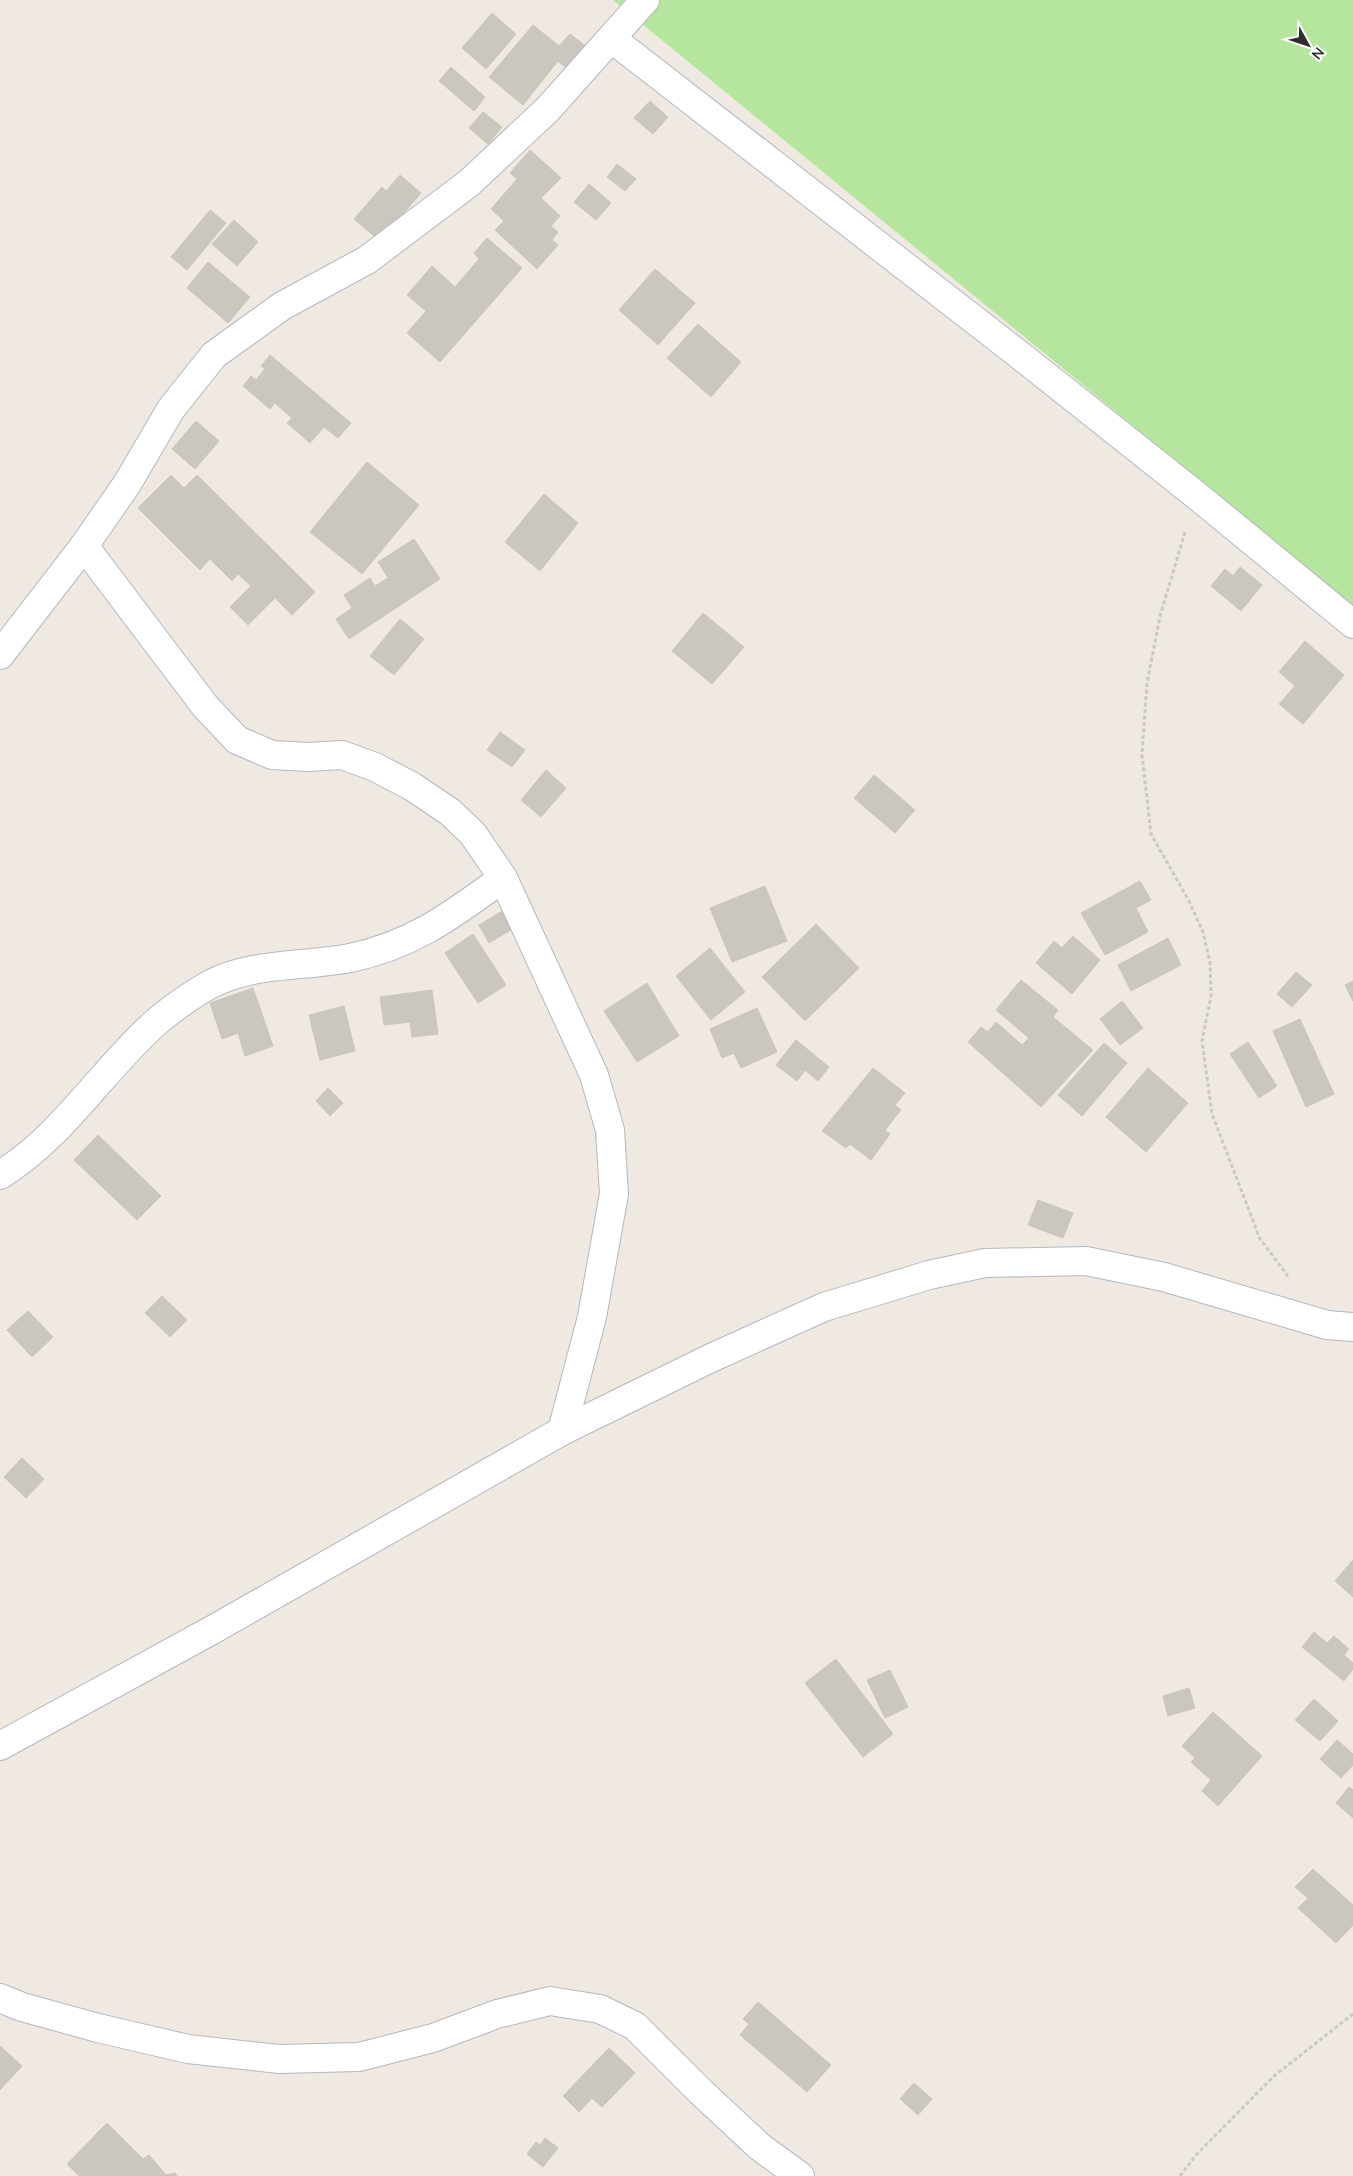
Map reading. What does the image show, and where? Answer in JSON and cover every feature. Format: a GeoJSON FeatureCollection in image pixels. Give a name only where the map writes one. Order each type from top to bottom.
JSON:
{"type":"FeatureCollection","features":[{"type":"Feature","properties":{"kind":"street"},"geometry":{"type":"LineString","coordinates":[[0,655],[84,546],[127,484],[171,409],[214,355],[282,306],[366,260],[469,183],[548,109],[645,0]]}},
{"type":"Feature","properties":{"kind":"street"},"geometry":{"type":"LineString","coordinates":[[612,39],[1017,353],[1196,495],[1353,624]]}},
{"type":"Feature","properties":{"kind":"street"},"geometry":{"type":"LineString","coordinates":[[84,546],[205,706],[237,740],[272,755],[308,757],[342,755],[375,767],[413,787],[450,812],[473,834],[502,878],[594,1075],[610,1130],[614,1194],[592,1316],[562,1431]]}},
{"type":"Feature","properties":{"kind":"street"},"geometry":{"type":"LineString","coordinates":[[0,1175],[24,1161],[58,1128],[154,1024],[210,985],[266,968],[350,958],[392,947],[427,931],[502,878]]}},
{"type":"Feature","properties":{"kind":"street"},"geometry":{"type":"LineString","coordinates":[[0,1746],[223,1625],[562,1431],[712,1358],[824,1307],[929,1274],[986,1263],[1086,1261],[1164,1277],[1328,1325],[1353,1327]]}},
{"type":"Feature","properties":{"kind":"street"},"geometry":{"type":"LineString","coordinates":[[0,1998],[98,2028],[188,2049],[278,2059],[359,2057],[433,2038],[497,2014],[550,2001],[600,2009],[635,2026],[701,2092],[760,2147],[800,2176]]}},
{"type":"Feature","properties":{"kind":"path"},"geometry":{"type":"LineString","coordinates":[[1196,495],[1160,616],[1147,682],[1142,755],[1151,834],[1189,901],[1203,932],[1210,962],[1211,996],[1202,1041],[1212,1114],[1260,1239],[1290,1278]]}},
{"type":"Feature","properties":{"kind":"path"},"geometry":{"type":"LineString","coordinates":[[1180,2176],[1209,2141],[1274,2076],[1353,2014]]}},
{"type":"Feature","properties":{"kind":"green space"},"geometry":{"type":"Polygon","coordinates":[[[613,0],[1353,0],[1353,606],[613,0]]]}},
{"type":"Feature","properties":{"kind":"building"},"geometry":{"type":"Polygon","coordinates":[[[492,13],[516,34],[486,69],[462,48],[492,13]]]}},
{"type":"Feature","properties":{"kind":"building"},"geometry":{"type":"Polygon","coordinates":[[[533,25],[559,46],[570,34],[592,51],[573,74],[558,61],[523,105],[489,77],[533,25]]]}},
{"type":"Feature","properties":{"kind":"building"},"geometry":{"type":"Polygon","coordinates":[[[451,67],[485,97],[474,111],[439,81],[451,67]]]}},
{"type":"Feature","properties":{"kind":"building"},"geometry":{"type":"Polygon","coordinates":[[[650,101],[668,117],[653,134],[634,118],[650,101]]]}},
{"type":"Feature","properties":{"kind":"building"},"geometry":{"type":"Polygon","coordinates":[[[483,112],[502,127],[488,144],[469,128],[483,112]]]}},
{"type":"Feature","properties":{"kind":"building"},"geometry":{"type":"Polygon","coordinates":[[[530,150],[561,178],[541,198],[560,216],[551,226],[558,232],[552,240],[558,245],[537,269],[495,230],[504,221],[491,209],[517,179],[510,173],[530,150]]]}},
{"type":"Feature","properties":{"kind":"building"},"geometry":{"type":"Polygon","coordinates":[[[617,164],[636,179],[625,191],[607,177],[617,164]]]}},
{"type":"Feature","properties":{"kind":"building"},"geometry":{"type":"Polygon","coordinates":[[[400,175],[421,193],[380,241],[354,219],[382,187],[386,191],[400,175]]]}},
{"type":"Feature","properties":{"kind":"building"},"geometry":{"type":"Polygon","coordinates":[[[589,184],[611,203],[596,220],[574,202],[589,184]]]}},
{"type":"Feature","properties":{"kind":"building"},"geometry":{"type":"Polygon","coordinates":[[[210,210],[226,223],[187,270],[171,257],[210,210]]]}},
{"type":"Feature","properties":{"kind":"building"},"geometry":{"type":"Polygon","coordinates":[[[234,220],[258,242],[237,266],[212,244],[234,220]]]}},
{"type":"Feature","properties":{"kind":"building"},"geometry":{"type":"Polygon","coordinates":[[[487,238],[522,268],[440,362],[407,333],[426,311],[407,295],[432,266],[455,287],[479,259],[474,253],[487,238]]]}},
{"type":"Feature","properties":{"kind":"building"},"geometry":{"type":"Polygon","coordinates":[[[208,262],[250,297],[228,323],[187,288],[208,262]]]}},
{"type":"Feature","properties":{"kind":"building"},"geometry":{"type":"Polygon","coordinates":[[[655,269],[695,303],[658,345],[619,310],[655,269]]]}},
{"type":"Feature","properties":{"kind":"building"},"geometry":{"type":"Polygon","coordinates":[[[698,324],[741,362],[711,397],[667,358],[698,324]]]}},
{"type":"Feature","properties":{"kind":"building"},"geometry":{"type":"Polygon","coordinates":[[[270,355],[351,423],[338,438],[324,427],[310,443],[287,423],[292,418],[275,403],[270,409],[243,386],[251,376],[256,380],[265,369],[261,366],[270,355]]]}},
{"type":"Feature","properties":{"kind":"building"},"geometry":{"type":"Polygon","coordinates":[[[196,421],[219,441],[195,469],[172,449],[196,421]]]}},
{"type":"Feature","properties":{"kind":"building"},"geometry":{"type":"Polygon","coordinates":[[[367,462],[419,505],[362,574],[310,532],[367,462]]]}},
{"type":"Feature","properties":{"kind":"building"},"geometry":{"type":"Polygon","coordinates":[[[171,475],[184,488],[197,475],[315,592],[292,615],[275,598],[248,625],[230,607],[251,586],[238,574],[232,581],[210,559],[200,570],[138,508],[171,475]]]}},
{"type":"Feature","properties":{"kind":"building"},"geometry":{"type":"Polygon","coordinates":[[[544,494],[578,523],[540,571],[505,542],[544,494]]]}},
{"type":"Feature","properties":{"kind":"building"},"geometry":{"type":"Polygon","coordinates":[[[414,539],[440,579],[349,639],[336,619],[352,608],[344,595],[370,578],[375,586],[388,578],[378,562],[414,539]]]}},
{"type":"Feature","properties":{"kind":"building"},"geometry":{"type":"Polygon","coordinates":[[[1240,567],[1262,585],[1241,611],[1211,586],[1225,569],[1233,576],[1240,567]]]}},
{"type":"Feature","properties":{"kind":"building"},"geometry":{"type":"Polygon","coordinates":[[[703,613],[744,647],[712,684],[672,651],[703,613]]]}},
{"type":"Feature","properties":{"kind":"building"},"geometry":{"type":"Polygon","coordinates":[[[400,619],[424,639],[394,675],[370,656],[400,619]]]}},
{"type":"Feature","properties":{"kind":"building"},"geometry":{"type":"Polygon","coordinates":[[[1305,641],[1344,675],[1303,724],[1279,704],[1295,686],[1279,672],[1305,641]]]}},
{"type":"Feature","properties":{"kind":"building"},"geometry":{"type":"Polygon","coordinates":[[[500,732],[525,750],[512,767],[487,750],[500,732]]]}},
{"type":"Feature","properties":{"kind":"building"},"geometry":{"type":"Polygon","coordinates":[[[546,770],[566,788],[541,817],[521,800],[546,770]]]}},
{"type":"Feature","properties":{"kind":"building"},"geometry":{"type":"Polygon","coordinates":[[[874,775],[915,810],[895,833],[854,798],[874,775]]]}},
{"type":"Feature","properties":{"kind":"building"},"geometry":{"type":"Polygon","coordinates":[[[1140,881],[1151,900],[1136,908],[1148,932],[1105,955],[1081,913],[1140,881]]]}},
{"type":"Feature","properties":{"kind":"building"},"geometry":{"type":"Polygon","coordinates":[[[765,886],[787,941],[732,962],[710,908],[765,886]]]}},
{"type":"Feature","properties":{"kind":"building"},"geometry":{"type":"Polygon","coordinates":[[[504,910],[514,928],[489,943],[479,925],[504,910]]]}},
{"type":"Feature","properties":{"kind":"building"},"geometry":{"type":"Polygon","coordinates":[[[816,924],[859,968],[805,1021],[762,977],[816,924]]]}},
{"type":"Feature","properties":{"kind":"building"},"geometry":{"type":"Polygon","coordinates":[[[473,934],[506,985],[478,1003],[445,953],[473,934]]]}},
{"type":"Feature","properties":{"kind":"building"},"geometry":{"type":"Polygon","coordinates":[[[1073,936],[1100,960],[1072,994],[1036,963],[1054,941],[1062,948],[1073,936]]]}},
{"type":"Feature","properties":{"kind":"building"},"geometry":{"type":"Polygon","coordinates":[[[1168,938],[1181,965],[1131,991],[1118,965],[1168,938]]]}},
{"type":"Feature","properties":{"kind":"building"},"geometry":{"type":"Polygon","coordinates":[[[710,948],[745,992],[711,1020],[676,976],[710,948]]]}},
{"type":"Feature","properties":{"kind":"building"},"geometry":{"type":"Polygon","coordinates":[[[1296,972],[1312,985],[1292,1007],[1277,994],[1296,972]]]}},
{"type":"Feature","properties":{"kind":"building"},"geometry":{"type":"Polygon","coordinates":[[[1021,980],[1058,1010],[1053,1017],[1093,1050],[1041,1107],[968,1042],[981,1027],[988,1032],[996,1022],[1022,1045],[1029,1038],[996,1010],[1021,980]]]}},
{"type":"Feature","properties":{"kind":"building"},"geometry":{"type":"Polygon","coordinates":[[[1353,981],[1353,1001],[1345,985],[1353,981]]]}},
{"type":"Feature","properties":{"kind":"building"},"geometry":{"type":"Polygon","coordinates":[[[647,983],[679,1036],[637,1062],[604,1011],[647,983]]]}},
{"type":"Feature","properties":{"kind":"building"},"geometry":{"type":"Polygon","coordinates":[[[253,988],[273,1046],[245,1056],[238,1033],[222,1039],[210,1003],[253,988]]]}},
{"type":"Feature","properties":{"kind":"building"},"geometry":{"type":"Polygon","coordinates":[[[432,990],[438,1034],[412,1037],[410,1022],[384,1025],[380,997],[432,990]]]}},
{"type":"Feature","properties":{"kind":"building"},"geometry":{"type":"Polygon","coordinates":[[[1122,1001],[1143,1028],[1120,1045],[1100,1019],[1122,1001]]]}},
{"type":"Feature","properties":{"kind":"building"},"geometry":{"type":"Polygon","coordinates":[[[344,1006],[355,1051],[320,1060],[309,1015],[344,1006]]]}},
{"type":"Feature","properties":{"kind":"building"},"geometry":{"type":"Polygon","coordinates":[[[757,1008],[777,1052],[741,1068],[734,1053],[722,1058],[710,1029],[757,1008]]]}},
{"type":"Feature","properties":{"kind":"building"},"geometry":{"type":"Polygon","coordinates":[[[1300,1019],[1334,1094],[1306,1107],[1273,1031],[1300,1019]]]}},
{"type":"Feature","properties":{"kind":"building"},"geometry":{"type":"Polygon","coordinates":[[[796,1040],[829,1067],[818,1081],[805,1070],[797,1081],[776,1065],[796,1040]]]}},
{"type":"Feature","properties":{"kind":"building"},"geometry":{"type":"Polygon","coordinates":[[[1248,1042],[1277,1086],[1259,1098],[1230,1054],[1248,1042]]]}},
{"type":"Feature","properties":{"kind":"building"},"geometry":{"type":"Polygon","coordinates":[[[1104,1043],[1127,1063],[1082,1116],[1058,1095],[1104,1043]]]}},
{"type":"Feature","properties":{"kind":"building"},"geometry":{"type":"Polygon","coordinates":[[[873,1068],[905,1093],[895,1105],[901,1110],[885,1130],[890,1134],[871,1160],[850,1144],[846,1148],[822,1131],[873,1068]]]}},
{"type":"Feature","properties":{"kind":"building"},"geometry":{"type":"Polygon","coordinates":[[[1148,1068],[1188,1103],[1146,1152],[1106,1117],[1148,1068]]]}},
{"type":"Feature","properties":{"kind":"building"},"geometry":{"type":"Polygon","coordinates":[[[328,1088],[343,1103],[330,1116],[316,1101],[328,1088]]]}},
{"type":"Feature","properties":{"kind":"building"},"geometry":{"type":"Polygon","coordinates":[[[98,1135],[161,1196],[137,1220],[74,1160],[98,1135]]]}},
{"type":"Feature","properties":{"kind":"building"},"geometry":{"type":"Polygon","coordinates":[[[1038,1200],[1073,1213],[1063,1238],[1028,1225],[1038,1200]]]}},
{"type":"Feature","properties":{"kind":"building"},"geometry":{"type":"Polygon","coordinates":[[[162,1296],[187,1320],[170,1337],[145,1313],[162,1296]]]}},
{"type":"Feature","properties":{"kind":"building"},"geometry":{"type":"Polygon","coordinates":[[[28,1311],[53,1337],[32,1357],[7,1330],[28,1311]]]}},
{"type":"Feature","properties":{"kind":"building"},"geometry":{"type":"Polygon","coordinates":[[[22,1458],[44,1479],[26,1498],[4,1477],[22,1458]]]}},
{"type":"Feature","properties":{"kind":"building"},"geometry":{"type":"Polygon","coordinates":[[[1353,1560],[1353,1597],[1335,1581],[1353,1560]]]}},
{"type":"Feature","properties":{"kind":"building"},"geometry":{"type":"Polygon","coordinates":[[[1314,1632],[1327,1643],[1334,1636],[1349,1649],[1344,1655],[1353,1663],[1353,1669],[1344,1681],[1302,1647],[1314,1632]]]}},
{"type":"Feature","properties":{"kind":"building"},"geometry":{"type":"Polygon","coordinates":[[[836,1659],[893,1734],[863,1757],[805,1683],[836,1659]]]}},
{"type":"Feature","properties":{"kind":"building"},"geometry":{"type":"Polygon","coordinates":[[[890,1670],[908,1707],[885,1718],[867,1680],[890,1670]]]}},
{"type":"Feature","properties":{"kind":"building"},"geometry":{"type":"Polygon","coordinates":[[[1189,1688],[1195,1708],[1168,1716],[1163,1696],[1189,1688]]]}},
{"type":"Feature","properties":{"kind":"building"},"geometry":{"type":"Polygon","coordinates":[[[1314,1699],[1338,1721],[1320,1741],[1295,1720],[1314,1699]]]}},
{"type":"Feature","properties":{"kind":"building"},"geometry":{"type":"Polygon","coordinates":[[[1213,1712],[1262,1756],[1218,1806],[1202,1791],[1211,1780],[1191,1762],[1195,1758],[1182,1746],[1213,1712]]]}},
{"type":"Feature","properties":{"kind":"building"},"geometry":{"type":"Polygon","coordinates":[[[1337,1740],[1353,1754],[1353,1765],[1341,1778],[1320,1759],[1337,1740]]]}},
{"type":"Feature","properties":{"kind":"building"},"geometry":{"type":"Polygon","coordinates":[[[1349,1787],[1353,1790],[1353,1818],[1336,1803],[1349,1787]]]}},
{"type":"Feature","properties":{"kind":"building"},"geometry":{"type":"Polygon","coordinates":[[[1313,1869],[1353,1905],[1353,1925],[1336,1943],[1298,1908],[1308,1898],[1295,1887],[1313,1869]]]}},
{"type":"Feature","properties":{"kind":"building"},"geometry":{"type":"Polygon","coordinates":[[[758,2002],[831,2065],[807,2092],[740,2035],[749,2024],[743,2019],[758,2002]]]}},
{"type":"Feature","properties":{"kind":"building"},"geometry":{"type":"Polygon","coordinates":[[[0,2046],[22,2066],[0,2090],[0,2046]]]}},
{"type":"Feature","properties":{"kind":"building"},"geometry":{"type":"Polygon","coordinates":[[[609,2048],[635,2073],[602,2107],[592,2098],[579,2112],[563,2096],[609,2048]]]}},
{"type":"Feature","properties":{"kind":"building"},"geometry":{"type":"Polygon","coordinates":[[[914,2083],[932,2099],[918,2115],[900,2099],[914,2083]]]}},
{"type":"Feature","properties":{"kind":"building"},"geometry":{"type":"Polygon","coordinates":[[[107,2123],[143,2159],[149,2155],[166,2175],[175,2173],[177,2176],[79,2176],[67,2164],[107,2123]]]}},
{"type":"Feature","properties":{"kind":"building"},"geometry":{"type":"Polygon","coordinates":[[[545,2138],[558,2148],[543,2167],[527,2154],[536,2142],[540,2145],[545,2138]]]}}]}
